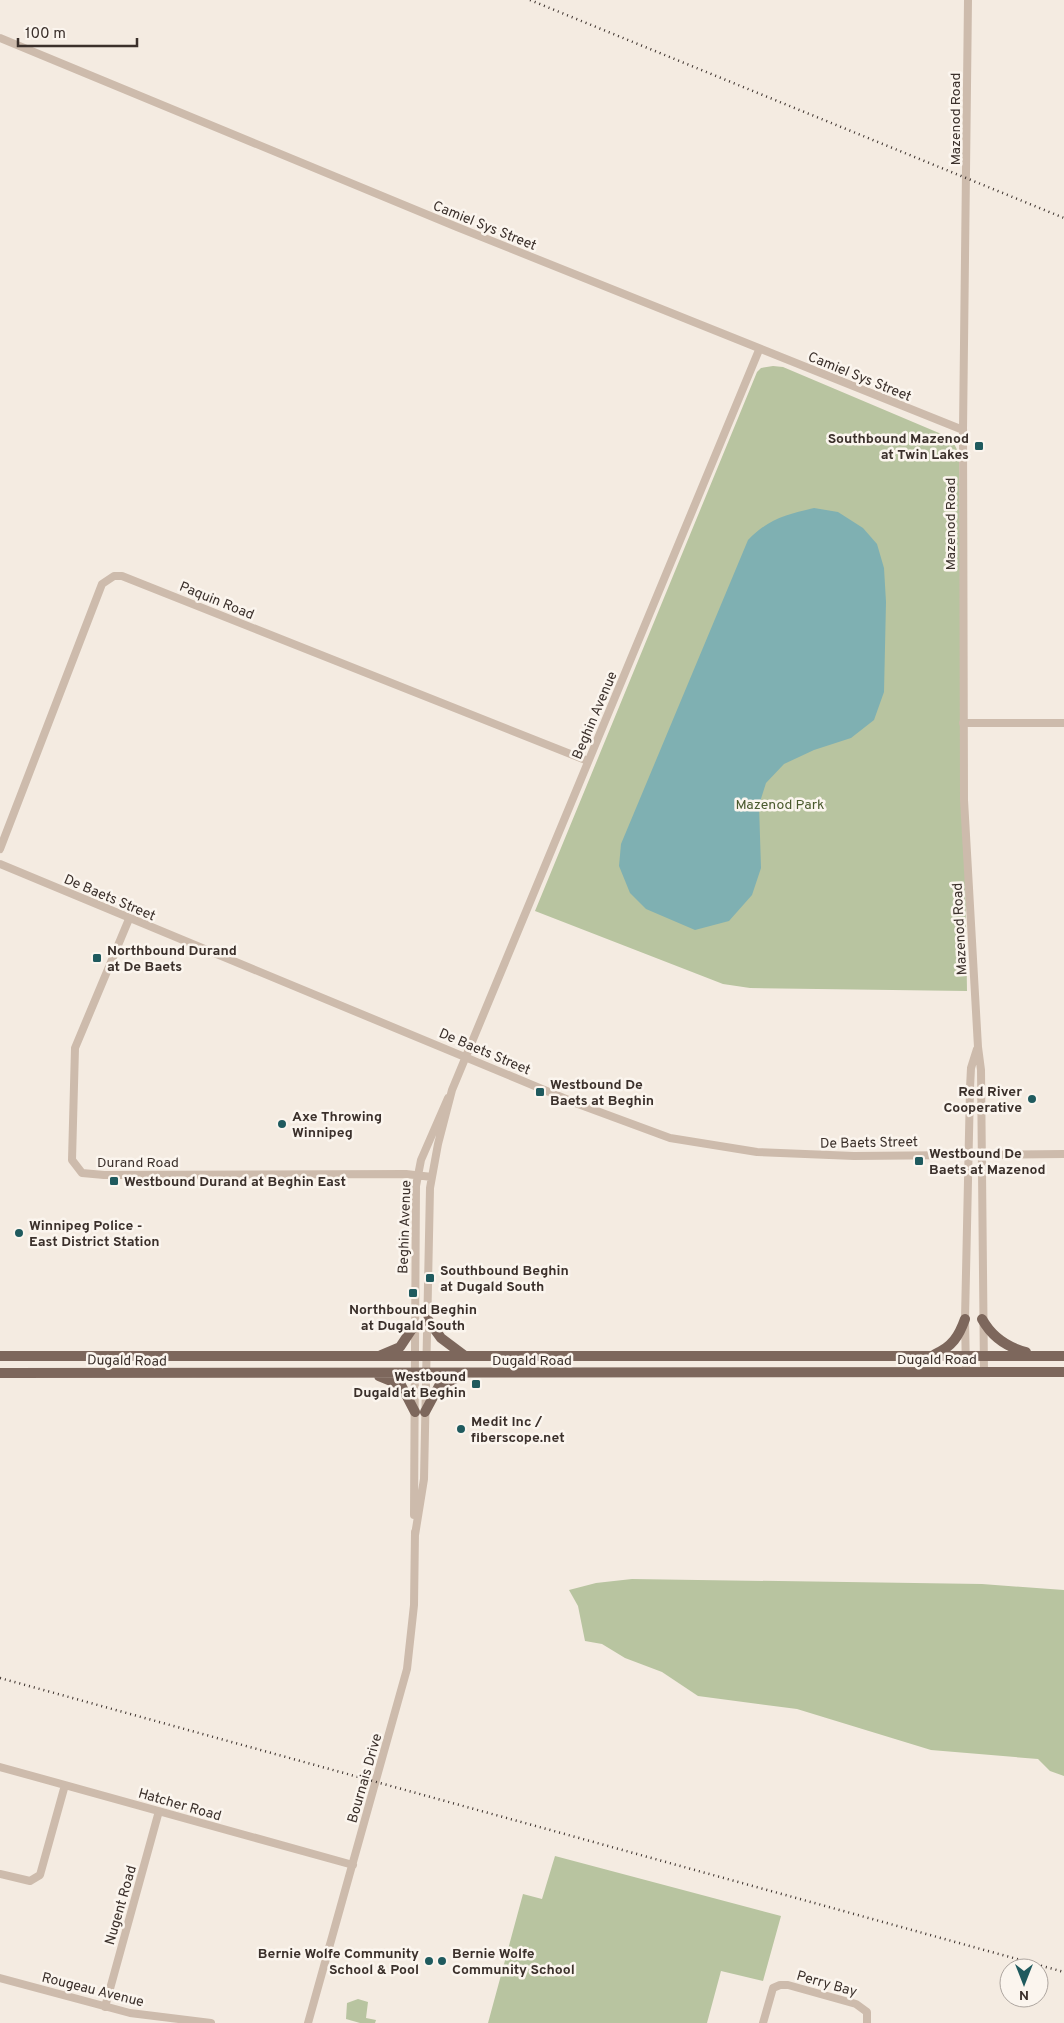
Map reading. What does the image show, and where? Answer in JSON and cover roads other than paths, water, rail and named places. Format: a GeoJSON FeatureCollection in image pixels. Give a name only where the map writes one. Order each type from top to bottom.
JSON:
{"type":"FeatureCollection","features":[{"type":"Feature","properties":{"kind":"main road"},"geometry":{"type":"LineString","coordinates":[[982,1318],[988,1330],[998,1340],[1015,1349],[1038,1356]]}},
{"type":"Feature","properties":{"kind":"main road"},"geometry":{"type":"LineString","coordinates":[[930,1356],[944,1350],[953,1343],[960,1334],[965,1319]]}},
{"type":"Feature","properties":{"kind":"main road"},"geometry":{"type":"LineString","coordinates":[[428,1320],[441,1338],[465,1356]]}},
{"type":"Feature","properties":{"kind":"main road"},"geometry":{"type":"LineString","coordinates":[[378,1356],[400,1347],[414,1326]]}},
{"type":"Feature","properties":{"kind":"main road","name":"Dugald Road"},"geometry":{"type":"LineString","coordinates":[[0,1356],[1064,1356]]}},
{"type":"Feature","properties":{"kind":"main road","name":"Dugald Road"},"geometry":{"type":"LineString","coordinates":[[0,1373],[1064,1372]]}},
{"type":"Feature","properties":{"kind":"main road"},"geometry":{"type":"LineString","coordinates":[[368,1373],[392,1380],[401,1385],[420,1412],[439,1386],[451,1379],[469,1374]]}},
{"type":"Feature","properties":{"kind":"street","name":"Mazenod Road"},"geometry":{"type":"LineString","coordinates":[[968,0],[962,430],[964,800],[978,1047],[981,1070],[984,1153],[982,1318],[984,1372]]}},
{"type":"Feature","properties":{"kind":"street","name":"Camiel Sys Street"},"geometry":{"type":"LineString","coordinates":[[0,38],[759,350],[962,430]]}},
{"type":"Feature","properties":{"kind":"street","name":"Beghin Avenue"},"geometry":{"type":"LineString","coordinates":[[414,1372],[415,1199],[421,1160],[467,1056],[759,350]]}},
{"type":"Feature","properties":{"kind":"street","name":"Paquin Road"},"geometry":{"type":"LineString","coordinates":[[0,848],[102,584],[114,576],[122,576],[588,761]]}},
{"type":"Feature","properties":{"kind":"street"},"geometry":{"type":"LineString","coordinates":[[964,723],[1064,723]]}},
{"type":"Feature","properties":{"kind":"street","name":"De Baets Street"},"geometry":{"type":"LineString","coordinates":[[0,864],[129,919],[467,1056],[590,1109],[670,1138],[757,1152],[803,1155],[1064,1154]]}},
{"type":"Feature","properties":{"kind":"street","name":"Durand Road"},"geometry":{"type":"LineString","coordinates":[[129,919],[75,1048],[72,1160],[82,1173],[104,1175],[418,1175],[432,1177]]}},
{"type":"Feature","properties":{"kind":"street","name":"Mazenod Road"},"geometry":{"type":"LineString","coordinates":[[966,1372],[965,1319],[971,1068],[978,1047]]}},
{"type":"Feature","properties":{"kind":"street","name":"Beghin Avenue"},"geometry":{"type":"LineString","coordinates":[[426,1372],[432,1177],[452,1090]]}},
{"type":"Feature","properties":{"kind":"street","name":"Bournais Drive"},"geometry":{"type":"LineString","coordinates":[[414,1372],[420,1412]]}},
{"type":"Feature","properties":{"kind":"street","name":"Bournais Drive"},"geometry":{"type":"LineString","coordinates":[[308,2023],[402,1691],[413,1634],[415,1535],[413,1480],[426,1372]]}},
{"type":"Feature","properties":{"kind":"street","name":"Hatcher Road"},"geometry":{"type":"LineString","coordinates":[[0,1767],[353,1865]]}},
{"type":"Feature","properties":{"kind":"street"},"geometry":{"type":"LineString","coordinates":[[0,1874],[30,1881],[40,1875],[65,1785]]}},
{"type":"Feature","properties":{"kind":"street","name":"Nugent Road"},"geometry":{"type":"LineString","coordinates":[[104,2007],[159,1811]]}},
{"type":"Feature","properties":{"kind":"street","name":"Rougeau Avenue"},"geometry":{"type":"LineString","coordinates":[[0,1978],[130,2013],[211,2023]]}},
{"type":"Feature","properties":{"kind":"street","name":"Perry Bay"},"geometry":{"type":"LineString","coordinates":[[763,2023],[773,1988],[788,1984],[856,2004],[867,2012],[867,2023]]}},
{"type":"Feature","properties":{"kind":"water"},"geometry":{"type":"Polygon","coordinates":[[[814,508],[838,512],[863,528],[877,544],[884,568],[886,602],[884,692],[874,720],[851,738],[814,750],[784,764],[766,783],[759,805],[761,868],[752,895],[729,921],[695,930],[646,909],[630,893],[619,866],[621,844],[748,540],[778,518],[814,508]]]}},
{"type":"Feature","properties":{"kind":"railway"},"geometry":{"type":"LineString","coordinates":[[530,0],[1064,218]]}},
{"type":"Feature","properties":{"kind":"railway"},"geometry":{"type":"LineString","coordinates":[[0,1678],[1064,1972]]}},
{"type":"Feature","properties":{"kind":"place","name":"Southbound Mazenod at Twin Lakes"},"geometry":{"type":"Point","coordinates":[979,446]}},
{"type":"Feature","properties":{"kind":"place","name":"Northbound Durand at De Baets"},"geometry":{"type":"Point","coordinates":[97,958]}},
{"type":"Feature","properties":{"kind":"place","name":"Westbound De Baets at Beghin"},"geometry":{"type":"Point","coordinates":[540,1092]}},
{"type":"Feature","properties":{"kind":"place","name":"Red River Cooperative"},"geometry":{"type":"Point","coordinates":[1032,1099]}},
{"type":"Feature","properties":{"kind":"place","name":"Axe Throwing Winnipeg"},"geometry":{"type":"Point","coordinates":[282,1124]}},
{"type":"Feature","properties":{"kind":"place","name":"Westbound De Baets at Mazenod"},"geometry":{"type":"Point","coordinates":[919,1161]}},
{"type":"Feature","properties":{"kind":"place","name":"Westbound Durand at Beghin East"},"geometry":{"type":"Point","coordinates":[114,1181]}},
{"type":"Feature","properties":{"kind":"place","name":"Winnipeg Police - East District Station"},"geometry":{"type":"Point","coordinates":[19,1233]}},
{"type":"Feature","properties":{"kind":"place","name":"Southbound Beghin at Dugald South"},"geometry":{"type":"Point","coordinates":[430,1278]}},
{"type":"Feature","properties":{"kind":"place","name":"Northbound Beghin at Dugald South"},"geometry":{"type":"Point","coordinates":[413,1293]}},
{"type":"Feature","properties":{"kind":"place","name":"Westbound Dugald at Beghin"},"geometry":{"type":"Point","coordinates":[476,1384]}},
{"type":"Feature","properties":{"kind":"place","name":"Medit Inc / fiberscope.net"},"geometry":{"type":"Point","coordinates":[461,1429]}},
{"type":"Feature","properties":{"kind":"place","name":"Bernie Wolfe Community School & Pool"},"geometry":{"type":"Point","coordinates":[429,1961]}},
{"type":"Feature","properties":{"kind":"place","name":"Bernie Wolfe Community School"},"geometry":{"type":"Point","coordinates":[442,1961]}},
{"type":"Feature","properties":{"kind":"park label","name":"Mazenod Park"},"geometry":{"type":"Point","coordinates":[780,804]}}]}
